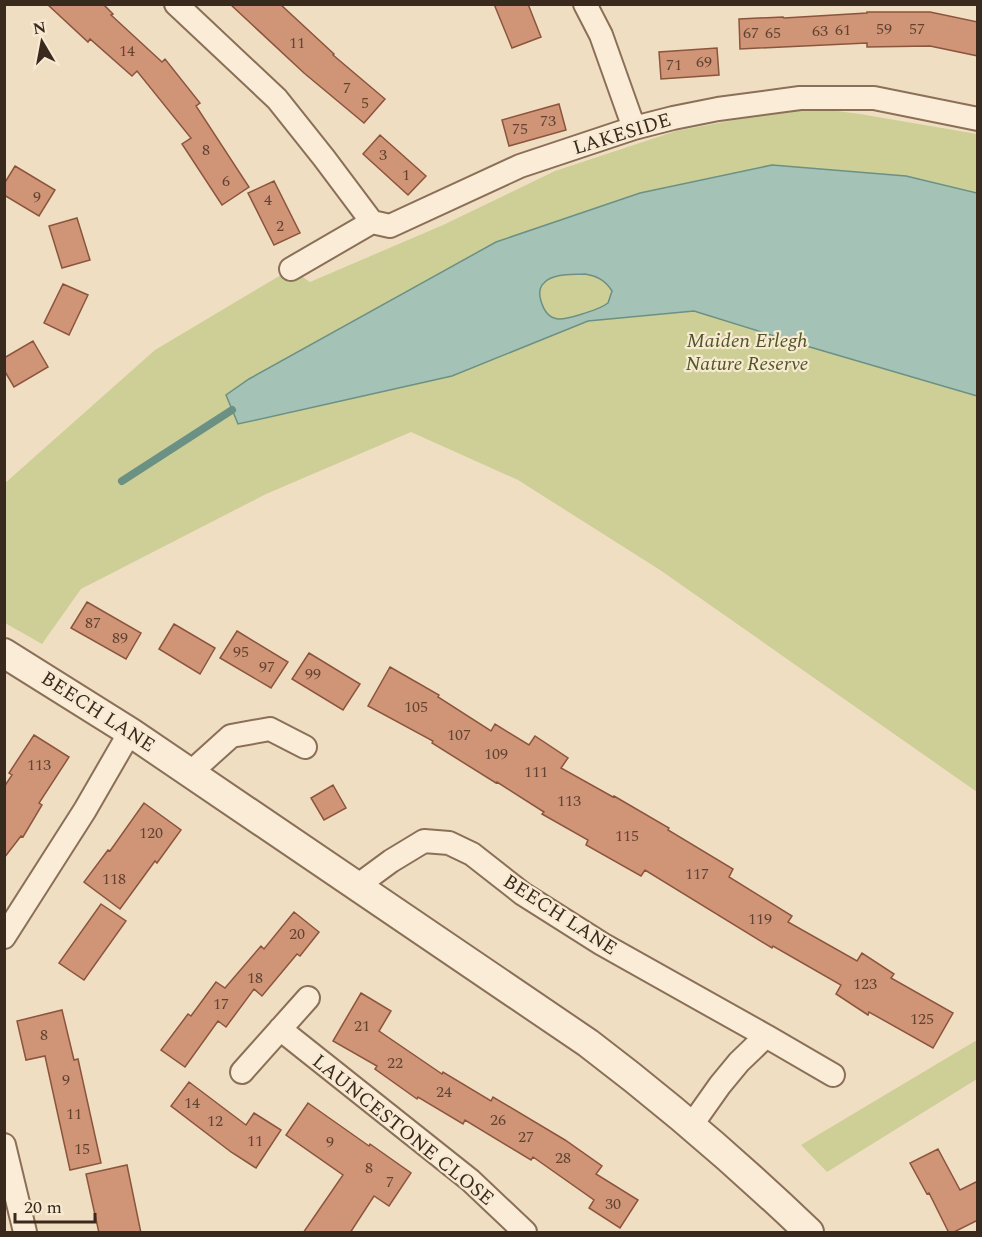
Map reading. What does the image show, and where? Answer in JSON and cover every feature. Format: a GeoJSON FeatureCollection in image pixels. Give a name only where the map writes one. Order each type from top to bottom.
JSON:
{"type":"FeatureCollection","features":[{"type":"Feature","properties":{"kind":"street"},"geometry":{"type":"LineString","coordinates":[[176,4],[277,99],[372,222]]}},
{"type":"Feature","properties":{"kind":"street"},"geometry":{"type":"LineString","coordinates":[[585,4],[601,35],[634,128]]}},
{"type":"Feature","properties":{"kind":"street","name":"LAKESIDE"},"geometry":{"type":"LineString","coordinates":[[291,269],[372,222],[390,226],[520,166],[673,117],[800,98],[874,98],[978,119]]}},
{"type":"Feature","properties":{"kind":"street","name":"BEECH LANE"},"geometry":{"type":"LineString","coordinates":[[4,653],[130,732],[588,1043],[724,1153],[809,1233]]}},
{"type":"Feature","properties":{"kind":"street"},"geometry":{"type":"LineString","coordinates":[[190,773],[231,736],[270,729],[305,747]]}},
{"type":"Feature","properties":{"kind":"street"},"geometry":{"type":"LineString","coordinates":[[5,934],[85,810],[130,732]]}},
{"type":"Feature","properties":{"kind":"street","name":"BEECH LANE"},"geometry":{"type":"LineString","coordinates":[[357,886],[424,841],[449,843],[472,854],[523,894],[602,944],[833,1075]]}},
{"type":"Feature","properties":{"kind":"street"},"geometry":{"type":"LineString","coordinates":[[242,1072],[308,998]]}},
{"type":"Feature","properties":{"kind":"street","name":"LAUNCESTONE CLOSE"},"geometry":{"type":"LineString","coordinates":[[280,1029],[470,1180],[525,1233]]}},
{"type":"Feature","properties":{"kind":"street"},"geometry":{"type":"LineString","coordinates":[[691,1126],[739,1062],[766,1036]]}},
{"type":"Feature","properties":{"kind":"street"},"geometry":{"type":"LineString","coordinates":[[4,1145],[25,1233]]}},
{"type":"Feature","properties":{"kind":"green space","name":"Maiden Erlegh Nature Reserve"},"geometry":{"type":"Polygon","coordinates":[[[814,108],[977,134],[977,792],[660,570],[518,480],[411,432],[266,494],[81,589],[42,644],[5,623],[4,484],[155,350],[291,269],[310,282],[443,225],[555,171],[676,131],[814,108]]]}},
{"type":"Feature","properties":{"kind":"green space"},"geometry":{"type":"Polygon","coordinates":[[[977,1040],[977,1079],[827,1172],[801,1145],[977,1040]]]}},
{"type":"Feature","properties":{"kind":"shaded area"},"geometry":{"type":"Polygon","coordinates":[[[772,165],[906,176],[977,193],[977,396],[694,311],[588,321],[452,376],[238,424],[226,395],[249,379],[496,242],[640,193],[772,165]],[[585,274],[558,276],[542,285],[541,301],[548,314],[557,319],[569,318],[595,310],[608,303],[612,291],[609,287],[597,277],[585,274]]]}},
{"type":"Feature","properties":{"kind":"building"},"geometry":{"type":"Polygon","coordinates":[[[47,4],[103,4],[113,14],[111,15],[162,62],[165,59],[200,103],[196,106],[249,187],[222,205],[182,144],[191,138],[137,71],[132,76],[90,39],[88,42],[47,4]]]}},
{"type":"Feature","properties":{"kind":"building"},"geometry":{"type":"Polygon","coordinates":[[[230,4],[280,4],[333,55],[385,99],[364,123],[304,73],[230,4]]]}},
{"type":"Feature","properties":{"kind":"building"},"geometry":{"type":"Polygon","coordinates":[[[494,4],[528,4],[541,37],[512,48],[494,4]]]}},
{"type":"Feature","properties":{"kind":"building"},"geometry":{"type":"Polygon","coordinates":[[[867,12],[930,12],[978,22],[978,56],[930,46],[867,47],[867,43],[740,49],[739,19],[867,12]]]}},
{"type":"Feature","properties":{"kind":"building"},"geometry":{"type":"Polygon","coordinates":[[[717,48],[719,75],[661,79],[659,52],[717,48]]]}},
{"type":"Feature","properties":{"kind":"building"},"geometry":{"type":"Polygon","coordinates":[[[559,104],[566,130],[509,146],[502,120],[559,104]]]}},
{"type":"Feature","properties":{"kind":"building"},"geometry":{"type":"Polygon","coordinates":[[[380,135],[426,176],[408,195],[363,154],[380,135]]]}},
{"type":"Feature","properties":{"kind":"building"},"geometry":{"type":"Polygon","coordinates":[[[15,166],[55,190],[39,216],[4,195],[4,184],[15,166]]]}},
{"type":"Feature","properties":{"kind":"building"},"geometry":{"type":"Polygon","coordinates":[[[274,181],[300,233],[274,245],[248,193],[274,181]]]}},
{"type":"Feature","properties":{"kind":"building"},"geometry":{"type":"Polygon","coordinates":[[[77,218],[90,260],[62,268],[49,226],[77,218]]]}},
{"type":"Feature","properties":{"kind":"building"},"geometry":{"type":"Polygon","coordinates":[[[63,284],[88,295],[69,335],[44,323],[63,284]]]}},
{"type":"Feature","properties":{"kind":"building"},"geometry":{"type":"Polygon","coordinates":[[[33,341],[48,367],[14,387],[4,370],[4,358],[33,341]]]}},
{"type":"Feature","properties":{"kind":"building"},"geometry":{"type":"Polygon","coordinates":[[[87,602],[141,633],[126,659],[71,628],[87,602]]]}},
{"type":"Feature","properties":{"kind":"building"},"geometry":{"type":"Polygon","coordinates":[[[174,624],[215,648],[200,674],[159,649],[174,624]]]}},
{"type":"Feature","properties":{"kind":"building"},"geometry":{"type":"Polygon","coordinates":[[[237,631],[288,662],[271,688],[220,658],[237,631]]]}},
{"type":"Feature","properties":{"kind":"building"},"geometry":{"type":"Polygon","coordinates":[[[309,653],[360,684],[343,710],[292,679],[309,653]]]}},
{"type":"Feature","properties":{"kind":"building"},"geometry":{"type":"Polygon","coordinates":[[[390,667],[439,695],[438,697],[491,731],[495,724],[529,745],[535,736],[568,758],[561,768],[669,828],[668,830],[733,869],[729,877],[792,916],[788,922],[857,961],[862,953],[894,974],[891,978],[953,1013],[933,1048],[869,1012],[868,1015],[836,994],[841,985],[773,946],[772,948],[645,870],[641,876],[586,845],[588,840],[542,814],[544,812],[432,743],[433,741],[368,706],[390,667]]]}},
{"type":"Feature","properties":{"kind":"building"},"geometry":{"type":"Polygon","coordinates":[[[34,735],[69,757],[39,803],[42,805],[23,837],[21,836],[4,858],[4,787],[12,775],[9,773],[34,735]]]}},
{"type":"Feature","properties":{"kind":"building"},"geometry":{"type":"Polygon","coordinates":[[[333,785],[346,808],[324,820],[311,798],[333,785]]]}},
{"type":"Feature","properties":{"kind":"building"},"geometry":{"type":"Polygon","coordinates":[[[144,803],[181,830],[120,909],[84,882],[108,850],[110,851],[144,803]]]}},
{"type":"Feature","properties":{"kind":"building"},"geometry":{"type":"Polygon","coordinates":[[[101,904],[126,921],[84,980],[59,963],[101,904]]]}},
{"type":"Feature","properties":{"kind":"building"},"geometry":{"type":"Polygon","coordinates":[[[294,912],[319,932],[262,996],[254,989],[226,1027],[218,1021],[185,1067],[161,1050],[188,1014],[191,1016],[216,982],[225,988],[261,946],[264,949],[294,912]]]}},
{"type":"Feature","properties":{"kind":"building"},"geometry":{"type":"Polygon","coordinates":[[[361,993],[391,1011],[379,1031],[442,1074],[443,1072],[491,1101],[493,1097],[565,1140],[602,1166],[596,1174],[638,1200],[620,1228],[589,1208],[594,1200],[533,1157],[531,1160],[465,1120],[463,1124],[418,1097],[417,1099],[375,1069],[377,1066],[333,1041],[361,993]]]}},
{"type":"Feature","properties":{"kind":"building"},"geometry":{"type":"Polygon","coordinates":[[[62,1010],[74,1060],[78,1059],[101,1163],[70,1170],[45,1056],[26,1060],[17,1021],[62,1010]]]}},
{"type":"Feature","properties":{"kind":"building"},"geometry":{"type":"Polygon","coordinates":[[[189,1082],[246,1125],[254,1113],[281,1130],[256,1168],[231,1152],[171,1106],[189,1082]]]}},
{"type":"Feature","properties":{"kind":"building"},"geometry":{"type":"Polygon","coordinates":[[[308,1103],[411,1173],[389,1206],[374,1196],[350,1233],[303,1233],[343,1175],[286,1135],[308,1103]]]}},
{"type":"Feature","properties":{"kind":"building"},"geometry":{"type":"Polygon","coordinates":[[[938,1149],[960,1190],[978,1181],[978,1220],[952,1233],[949,1233],[929,1193],[927,1194],[910,1163],[938,1149]]]}},
{"type":"Feature","properties":{"kind":"building"},"geometry":{"type":"Polygon","coordinates":[[[127,1165],[141,1233],[99,1233],[86,1174],[127,1165]]]}},
{"type":"Feature","properties":{"kind":"waterway"},"geometry":{"type":"LineString","coordinates":[[122,481],[232,410]]}}]}
